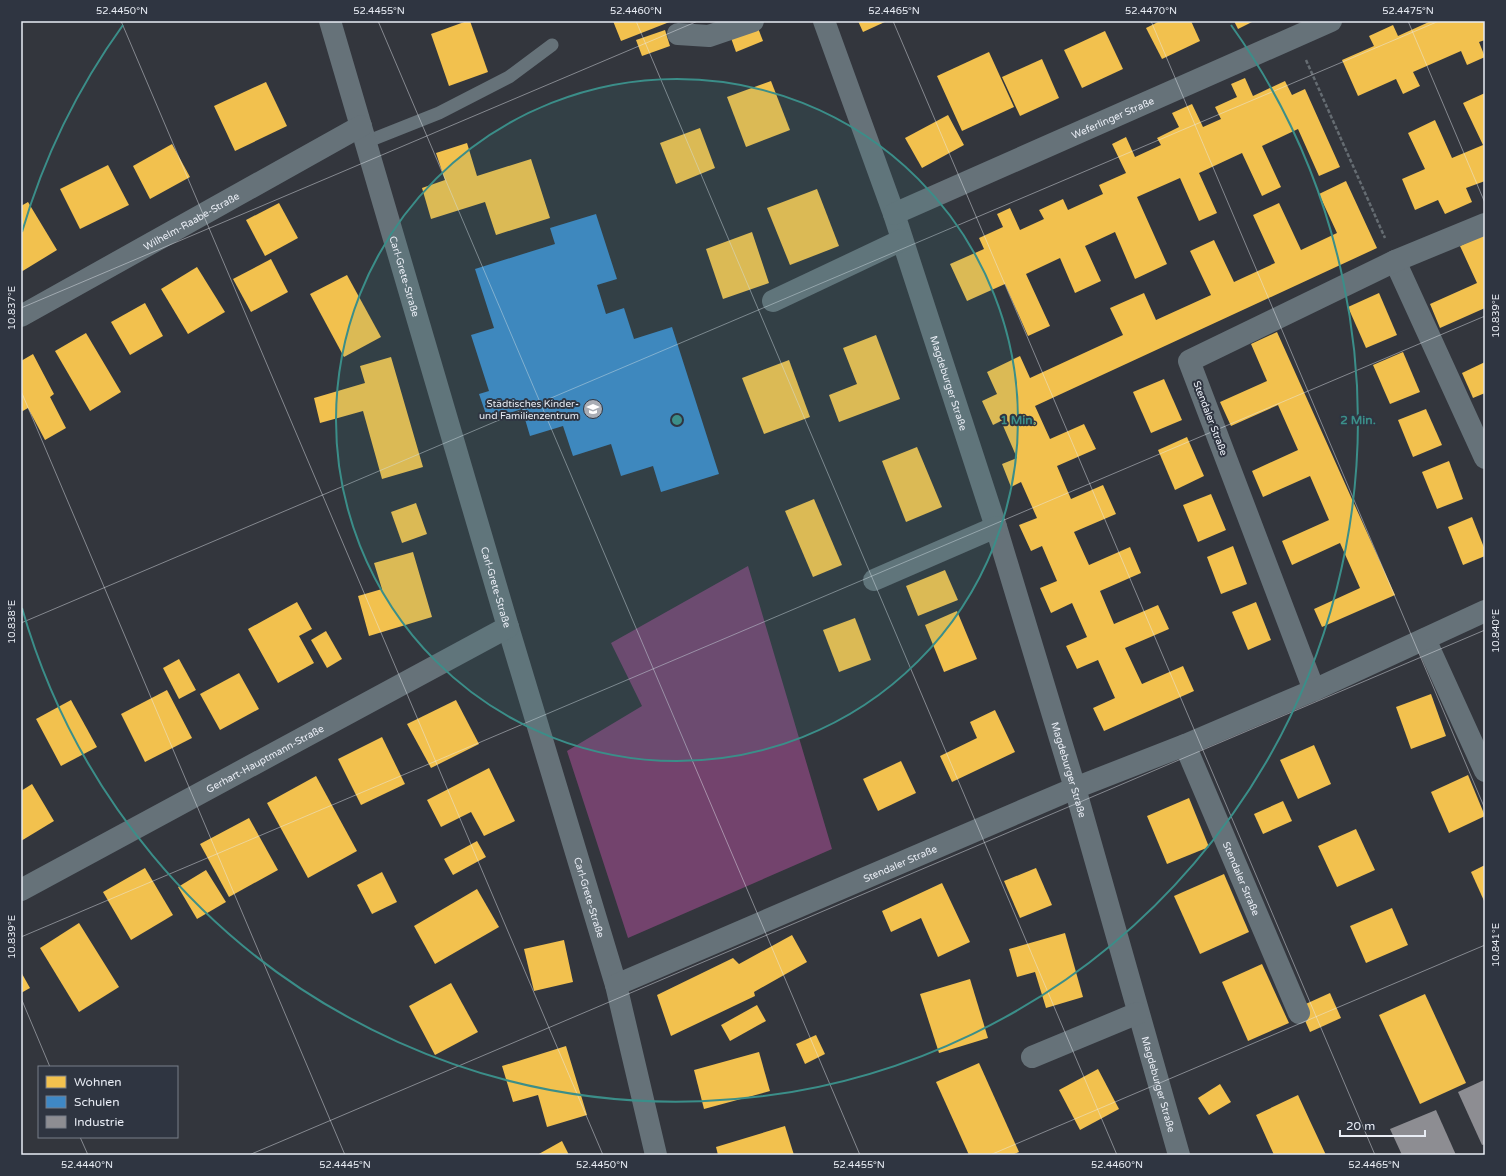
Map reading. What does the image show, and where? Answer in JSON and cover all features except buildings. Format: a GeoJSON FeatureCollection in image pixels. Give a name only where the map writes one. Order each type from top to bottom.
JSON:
{"type":"FeatureCollection","features":[{"type":"Feature","properties":{"kind":"street","name":"Carl-Grete-Straße"},"geometry":{"type":"LineString","coordinates":[[330,21],[508,626],[616,985],[656,1155]]}},
{"type":"Feature","properties":{"kind":"street"},"geometry":{"type":"LineString","coordinates":[[678,34],[710,36],[753,21]]}},
{"type":"Feature","properties":{"kind":"street","name":"Magdeburger Straße"},"geometry":{"type":"LineString","coordinates":[[824,21],[894,214],[996,526],[1075,788],[1179,1155]]}},
{"type":"Feature","properties":{"kind":"street","name":"Weferlinger Straße"},"geometry":{"type":"LineString","coordinates":[[894,214],[1331,21]]}},
{"type":"Feature","properties":{"kind":"street","name":"Wilhelm-Raabe-Straße"},"geometry":{"type":"LineString","coordinates":[[21,316],[363,134]]}},
{"type":"Feature","properties":{"kind":"street","name":"Stendaler Straße"},"geometry":{"type":"LineString","coordinates":[[1314,690],[1189,361],[1395,261],[1485,224]]}},
{"type":"Feature","properties":{"kind":"street"},"geometry":{"type":"LineString","coordinates":[[773,301],[902,240]]}},
{"type":"Feature","properties":{"kind":"street"},"geometry":{"type":"LineString","coordinates":[[1395,261],[1485,458]]}},
{"type":"Feature","properties":{"kind":"street"},"geometry":{"type":"LineString","coordinates":[[874,580],[996,526]]}},
{"type":"Feature","properties":{"kind":"street","name":"Stendaler Straße"},"geometry":{"type":"LineString","coordinates":[[616,985],[1075,788],[1185,745],[1314,690],[1485,612]]}},
{"type":"Feature","properties":{"kind":"street","name":"Gerhart-Hauptmann-Straße"},"geometry":{"type":"LineString","coordinates":[[21,890],[508,626]]}},
{"type":"Feature","properties":{"kind":"street"},"geometry":{"type":"LineString","coordinates":[[1425,639],[1485,771]]}},
{"type":"Feature","properties":{"kind":"street","name":"Stendaler Straße"},"geometry":{"type":"LineString","coordinates":[[1185,745],[1299,1013]]}},
{"type":"Feature","properties":{"kind":"street"},"geometry":{"type":"LineString","coordinates":[[1032,1057],[1138,1013]]}},
{"type":"Feature","properties":{"kind":"lane"},"geometry":{"type":"LineString","coordinates":[[363,134],[439,113],[509,77],[552,45]]}},
{"type":"Feature","properties":{"kind":"path"},"geometry":{"type":"LineString","coordinates":[[1296,37],[1395,261]]}},
{"type":"Feature","properties":{"kind":"shaded area"},"geometry":{"type":"Polygon","coordinates":[[[748,566],[832,849],[628,938],[567,751],[642,706],[611,643],[748,566]]]}},
{"type":"Feature","properties":{"kind":"place","name":"Städtisches Kinder- und Familienzentrum"},"geometry":{"type":"Point","coordinates":[593,409]}}]}
